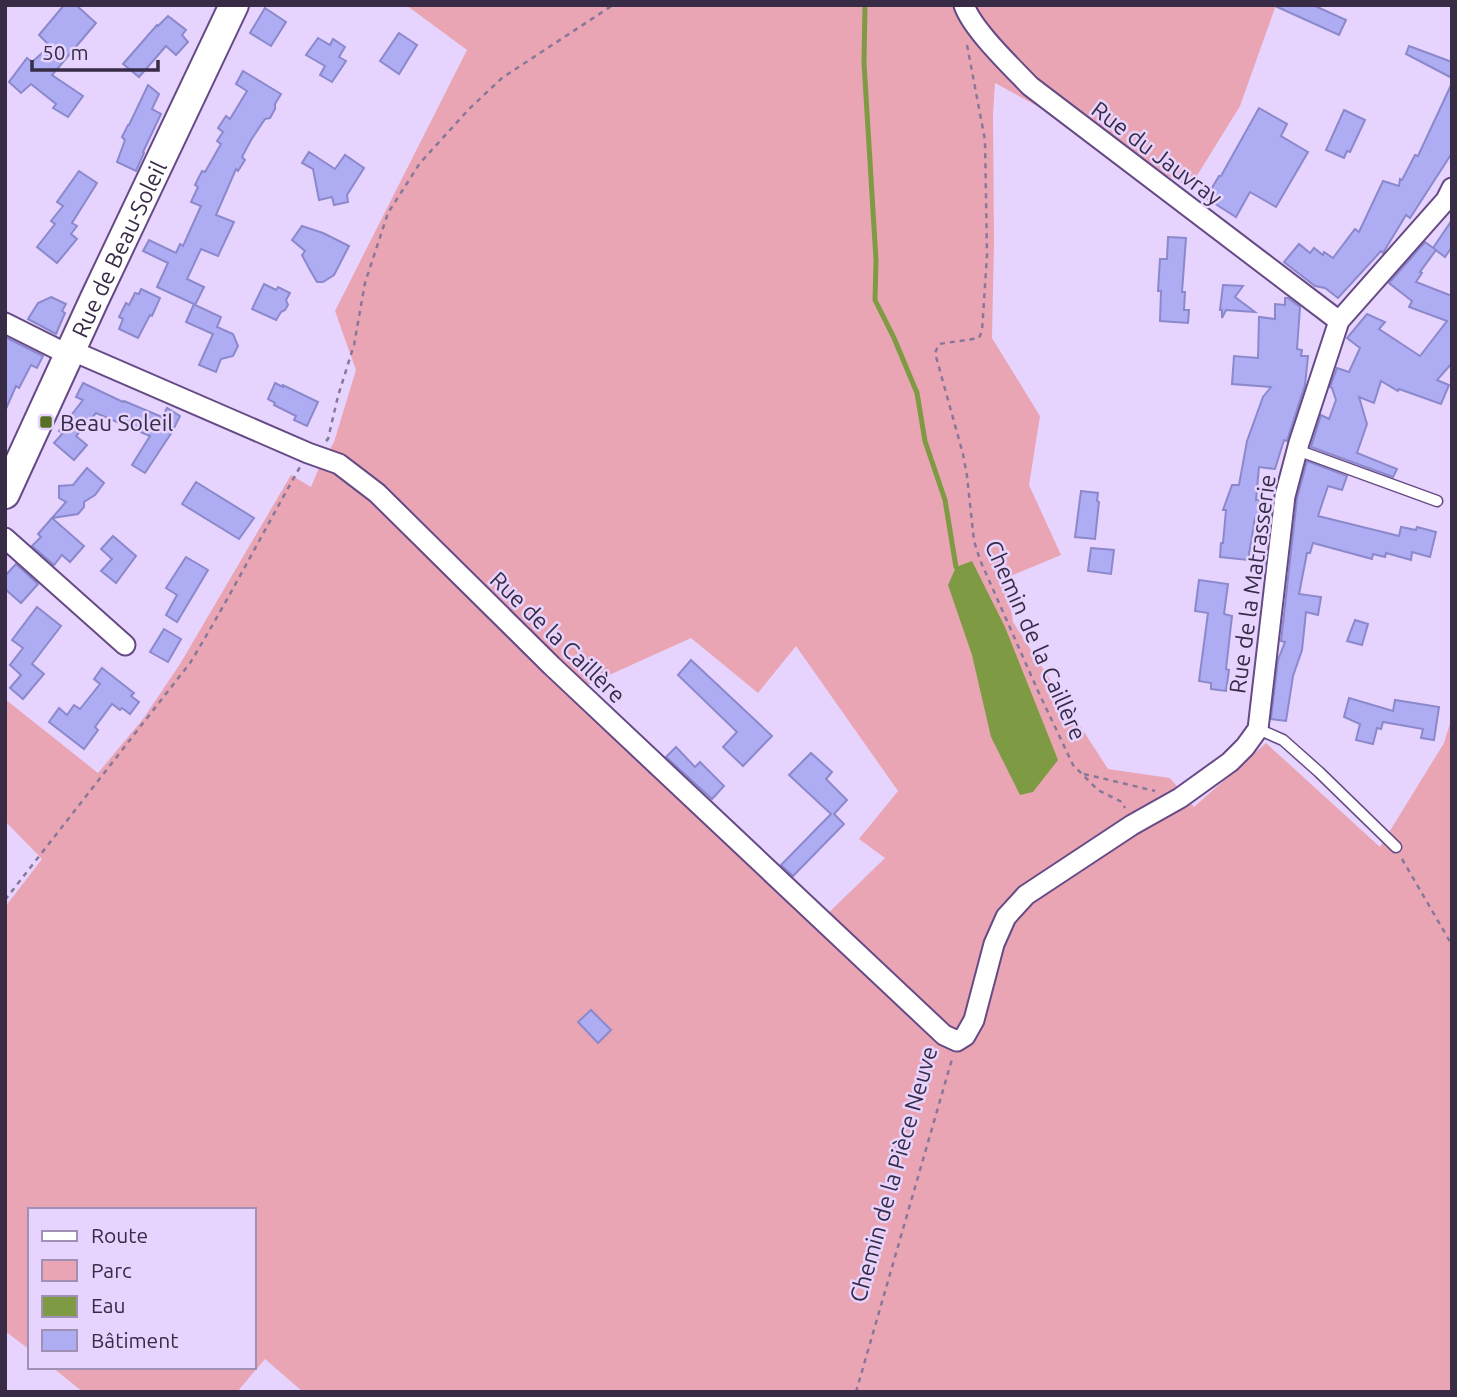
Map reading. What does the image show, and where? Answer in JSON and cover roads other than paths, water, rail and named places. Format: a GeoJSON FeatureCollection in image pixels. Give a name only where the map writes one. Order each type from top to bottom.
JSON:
{"type":"FeatureCollection","features":[{"type":"Feature","properties":{"kind":"street","name":"Rue de Beau-Soleil"},"geometry":{"type":"LineString","coordinates":[[5,494],[234,5]]}},
{"type":"Feature","properties":{"kind":"street","name":"Rue du Jauvray"},"geometry":{"type":"LineString","coordinates":[[964,5],[967,13],[992,45],[1030,86],[1339,321]]}},
{"type":"Feature","properties":{"kind":"street","name":"Rue de la Matrasserie"},"geometry":{"type":"LineString","coordinates":[[1258,729],[1285,496],[1339,321],[1450,195]]}},
{"type":"Feature","properties":{"kind":"street","name":"Rue de la Caillère"},"geometry":{"type":"LineString","coordinates":[[5,323],[59,350],[82,355],[339,464],[377,493],[602,714],[944,1035],[957,1041]]}},
{"type":"Feature","properties":{"kind":"street"},"geometry":{"type":"LineString","coordinates":[[5,538],[125,645]]}},
{"type":"Feature","properties":{"kind":"street","name":"Chemin de la Pièce Neuve"},"geometry":{"type":"LineString","coordinates":[[957,1041],[965,1036],[974,1020],[994,944],[1006,916],[1026,895],[1132,825],[1180,798],[1230,762],[1258,729]]}},
{"type":"Feature","properties":{"kind":"lane"},"geometry":{"type":"LineString","coordinates":[[1297,450],[1437,501]]}},
{"type":"Feature","properties":{"kind":"lane"},"geometry":{"type":"LineString","coordinates":[[1258,729],[1283,740],[1396,847]]}},
{"type":"Feature","properties":{"kind":"water"},"geometry":{"type":"Polygon","coordinates":[[[972,561],[1005,627],[1058,760],[1033,792],[1020,795],[991,737],[972,655],[948,585],[956,567],[972,561]]]}},
{"type":"Feature","properties":{"kind":"waterway"},"geometry":{"type":"LineString","coordinates":[[865,5],[864,63],[876,260],[875,300],[917,393],[925,441],[945,500],[956,567]]}},
{"type":"Feature","properties":{"kind":"place","name":"Beau Soleil"},"geometry":{"type":"Point","coordinates":[46,422]}}]}
